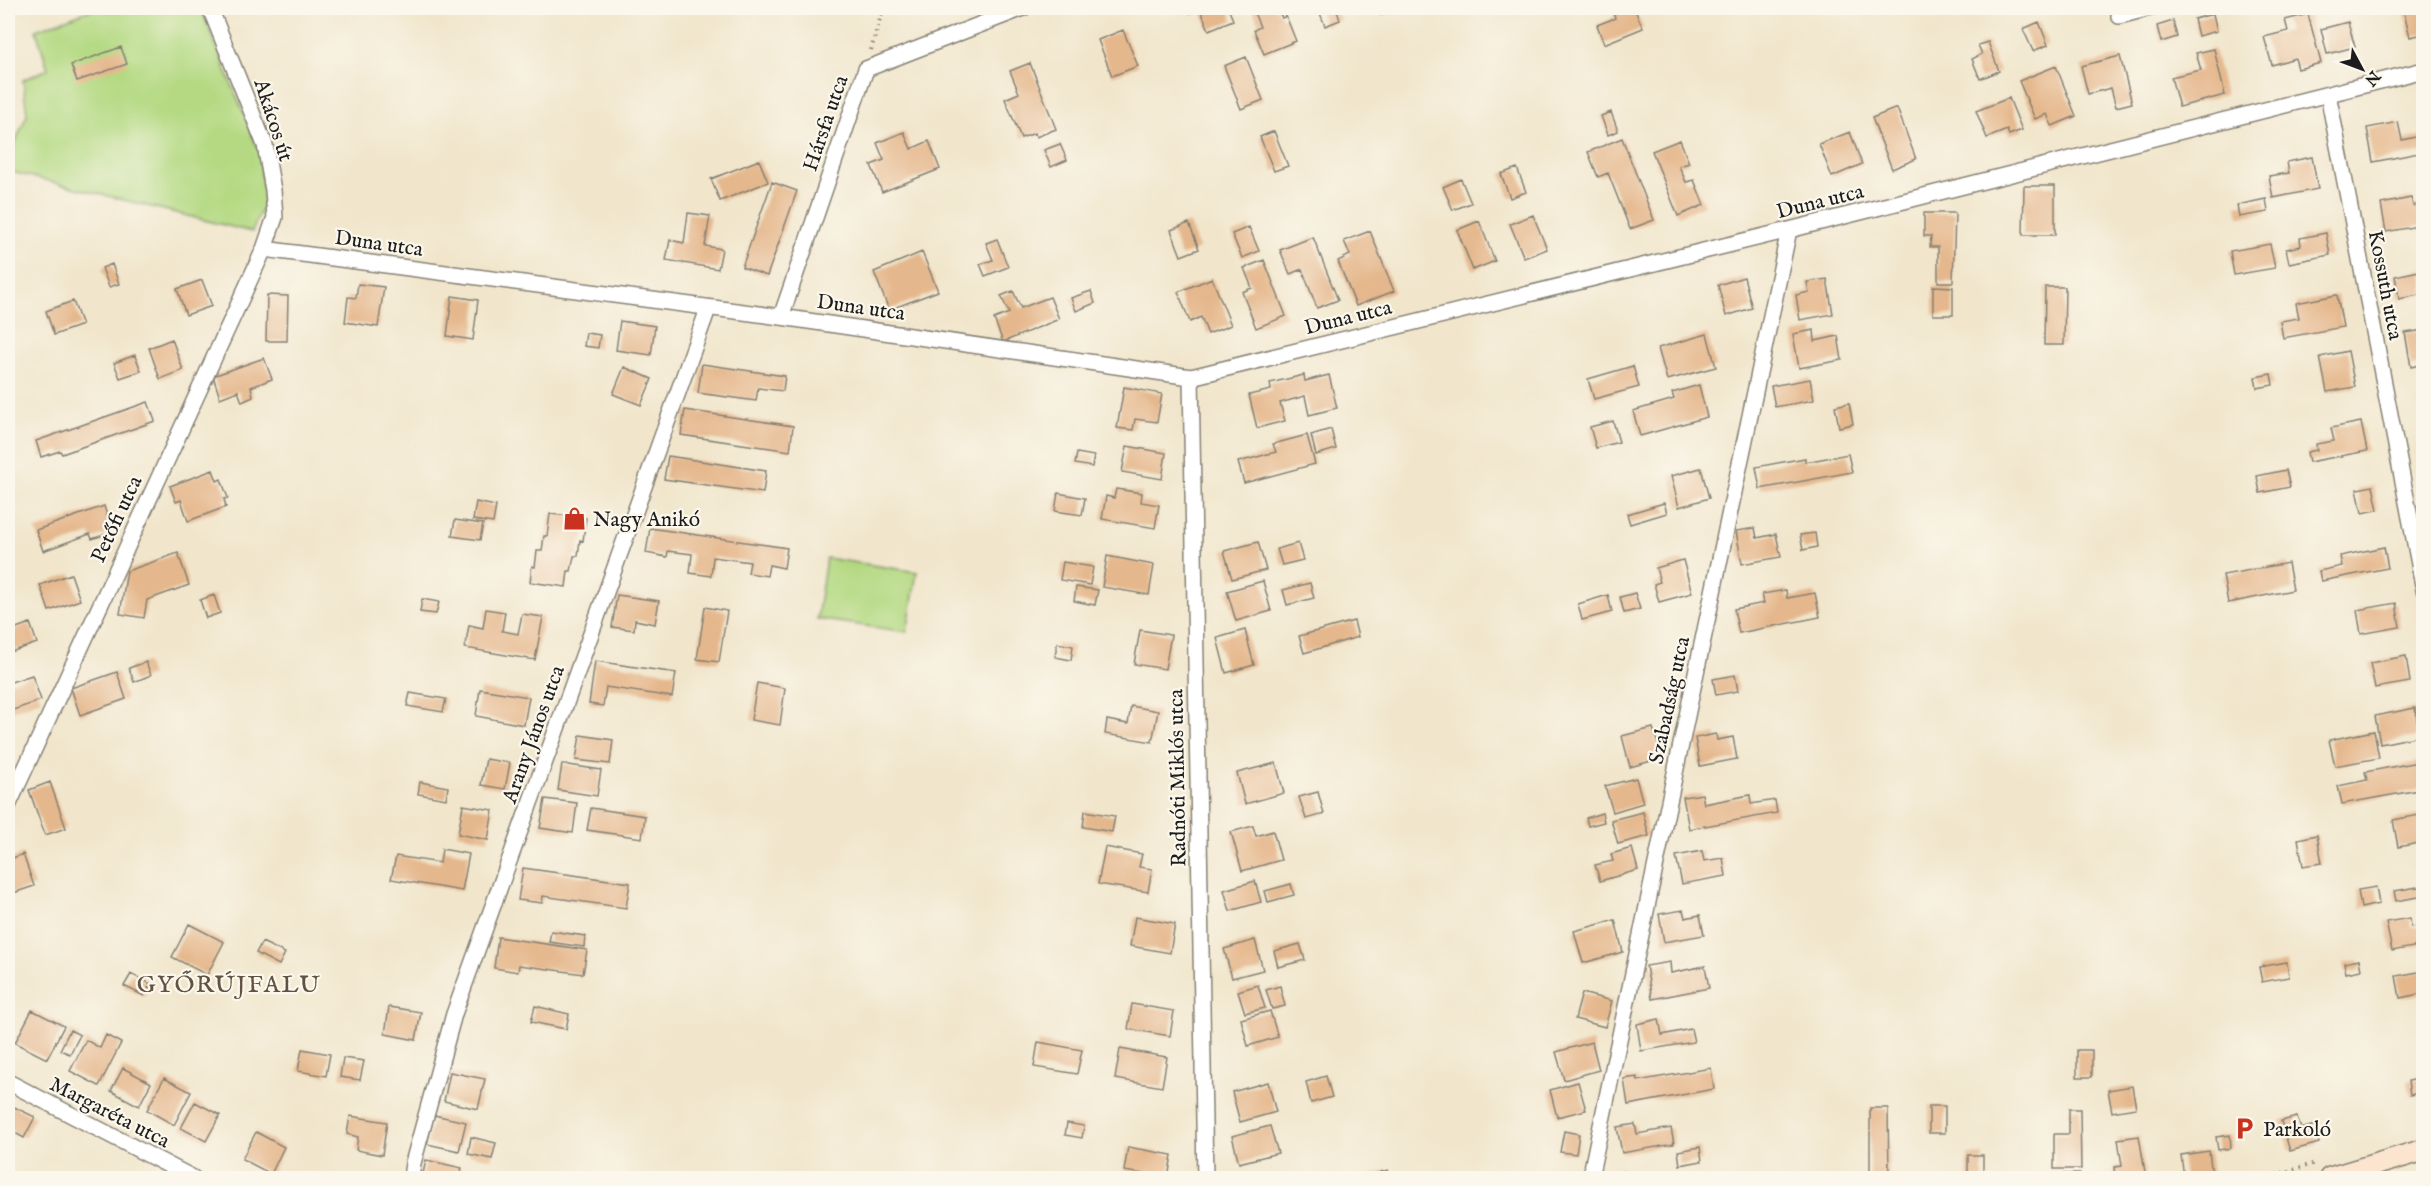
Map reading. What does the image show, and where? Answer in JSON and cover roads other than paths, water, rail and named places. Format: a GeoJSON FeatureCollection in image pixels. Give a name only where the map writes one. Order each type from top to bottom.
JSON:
{"type":"FeatureCollection","features":[{"type":"Feature","properties":{"kind":"main road"},"geometry":{"type":"LineString","coordinates":[[2330,1179],[2424,1150]]}},
{"type":"Feature","properties":{"kind":"street","name":"Akácos út"},"geometry":{"type":"LineString","coordinates":[[210,8],[265,145],[275,217],[264,249]]}},
{"type":"Feature","properties":{"kind":"street","name":"Hársfa utca"},"geometry":{"type":"LineString","coordinates":[[781,317],[866,69],[1023,8]]}},
{"type":"Feature","properties":{"kind":"street"},"geometry":{"type":"LineString","coordinates":[[2119,16],[2150,8]]}},
{"type":"Feature","properties":{"kind":"street","name":"Duna utca"},"geometry":{"type":"LineString","coordinates":[[264,249],[781,317],[1191,377],[1789,230],[2424,70]]}},
{"type":"Feature","properties":{"kind":"street","name":"Kossuth utca"},"geometry":{"type":"LineString","coordinates":[[2328,94],[2424,590]]}},
{"type":"Feature","properties":{"kind":"street","name":"Szabadság utca"},"geometry":{"type":"LineString","coordinates":[[1590,1179],[1789,230]]}},
{"type":"Feature","properties":{"kind":"street","name":"Petőfi utca"},"geometry":{"type":"LineString","coordinates":[[8,806],[264,249]]}},
{"type":"Feature","properties":{"kind":"street","name":"Arany János utca"},"geometry":{"type":"LineString","coordinates":[[411,1179],[413,1162],[454,1014],[708,309]]}},
{"type":"Feature","properties":{"kind":"street","name":"Radnóti Miklós utca"},"geometry":{"type":"LineString","coordinates":[[1191,377],[1204,1179]]}},
{"type":"Feature","properties":{"kind":"street","name":"Margaréta utca"},"geometry":{"type":"LineString","coordinates":[[8,1082],[193,1179]]}},
{"type":"Feature","properties":{"kind":"place","name":"Nagy Anikó"},"geometry":{"type":"Point","coordinates":[575,519]}},
{"type":"Feature","properties":{"kind":"place","name":"Parkoló"},"geometry":{"type":"Point","coordinates":[2245,1129]}},
{"type":"Feature","properties":{"kind":"district","name":"GYŐRÚJFALU"},"geometry":{"type":"Point","coordinates":[229,984]}}]}
